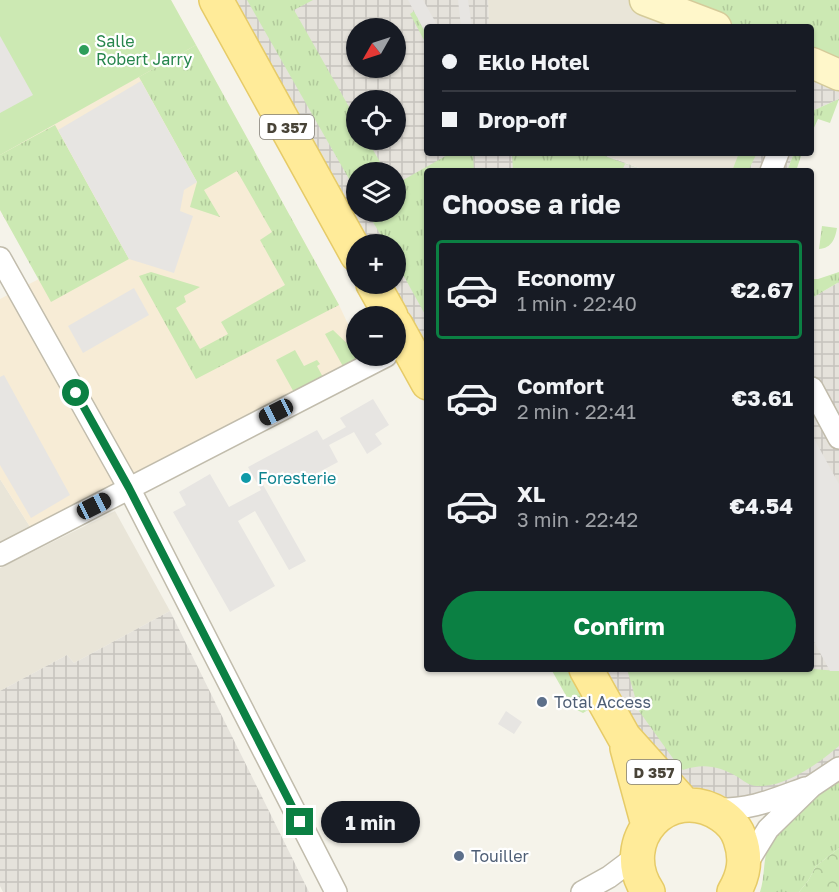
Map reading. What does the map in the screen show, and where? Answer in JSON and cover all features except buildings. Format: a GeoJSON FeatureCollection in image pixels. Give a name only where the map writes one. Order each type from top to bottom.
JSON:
{"type":"FeatureCollection","features":[{"type":"Feature","properties":{"kind":"main road","name":"D 357"},"geometry":{"type":"LineString","coordinates":[[216,0],[346,235]]}},
{"type":"Feature","properties":{"kind":"main road"},"geometry":{"type":"LineString","coordinates":[[406,356],[424,377]]}},
{"type":"Feature","properties":{"kind":"main road","name":"D 357"},"geometry":{"type":"LineString","coordinates":[[588,672],[624,737],[648,825]]}},
{"type":"Feature","properties":{"kind":"main road","name":"D 357"},"geometry":{"type":"LineString","coordinates":[[624,737],[699,807]]}},
{"type":"Feature","properties":{"kind":"main road"},"geometry":{"type":"LineString","coordinates":[[648,892],[638,870],[637,856],[639,842],[648,825],[663,812],[699,807],[727,819],[738,834],[744,850],[739,880]]}},
{"type":"Feature","properties":{"kind":"street"},"geometry":{"type":"LineString","coordinates":[[645,0],[708,24]]}},
{"type":"Feature","properties":{"kind":"street"},"geometry":{"type":"LineString","coordinates":[[3,269],[129,488],[336,892]]}},
{"type":"Feature","properties":{"kind":"street"},"geometry":{"type":"LineString","coordinates":[[0,555],[355,366]]}},
{"type":"Feature","properties":{"kind":"street"},"geometry":{"type":"LineString","coordinates":[[814,392],[839,438]]}},
{"type":"Feature","properties":{"kind":"street"},"geometry":{"type":"LineString","coordinates":[[739,880],[768,829],[812,786],[839,768]]}},
{"type":"Feature","properties":{"kind":"street"},"geometry":{"type":"LineString","coordinates":[[699,807],[736,810],[753,807],[812,786]]}},
{"type":"Feature","properties":{"kind":"street"},"geometry":{"type":"LineString","coordinates":[[582,892],[609,877],[637,856]]}},
{"type":"Feature","properties":{"kind":"shaded area"},"geometry":{"type":"Polygon","coordinates":[[[0,0],[171,0],[339,305],[346,320],[346,366],[353,366],[32,530],[0,479],[0,299],[39,279],[0,210],[0,0]]]}},
{"type":"Feature","properties":{"kind":"shaded area"},"geometry":{"type":"Polygon","coordinates":[[[216,0],[488,0],[489,24],[424,24],[424,156],[607,156],[639,168],[424,168],[424,378],[406,344],[406,306],[385,306],[378,294],[406,294],[406,234],[351,234],[216,0]]]}},
{"type":"Feature","properties":{"kind":"shaded area"},"geometry":{"type":"Polygon","coordinates":[[[408,0],[423,0],[436,23],[424,24],[424,30],[408,0]]]}},
{"type":"Feature","properties":{"kind":"shaded area"},"geometry":{"type":"Polygon","coordinates":[[[458,0],[468,0],[472,24],[461,24],[458,0]]]}},
{"type":"Feature","properties":{"kind":"shaded area"},"geometry":{"type":"Polygon","coordinates":[[[488,0],[645,0],[708,24],[489,24],[488,0]]]}},
{"type":"Feature","properties":{"kind":"shaded area"},"geometry":{"type":"Polygon","coordinates":[[[0,36],[33,95],[0,113],[0,36]]]}},
{"type":"Feature","properties":{"kind":"shaded area"},"geometry":{"type":"Polygon","coordinates":[[[814,64],[839,75],[839,99],[814,110],[814,64]]]}},
{"type":"Feature","properties":{"kind":"shaded area"},"geometry":{"type":"Polygon","coordinates":[[[141,81],[197,182],[184,190],[180,211],[193,216],[174,273],[129,259],[58,130],[141,81]]]}},
{"type":"Feature","properties":{"kind":"shaded area"},"geometry":{"type":"Polygon","coordinates":[[[607,156],[739,156],[733,168],[639,168],[607,156]]]}},
{"type":"Feature","properties":{"kind":"shaded area"},"geometry":{"type":"Polygon","coordinates":[[[739,156],[793,156],[788,168],[733,168],[739,156]]]}},
{"type":"Feature","properties":{"kind":"shaded area"},"geometry":{"type":"Polygon","coordinates":[[[839,282],[839,768],[812,786],[699,805],[588,672],[814,672],[814,297],[839,282]]]}},
{"type":"Feature","properties":{"kind":"shaded area"},"geometry":{"type":"Polygon","coordinates":[[[134,288],[149,315],[83,353],[68,326],[134,288]]]}},
{"type":"Feature","properties":{"kind":"shaded area"},"geometry":{"type":"Polygon","coordinates":[[[4,375],[70,495],[31,518],[0,465],[0,377],[4,375]]]}},
{"type":"Feature","properties":{"kind":"shaded area"},"geometry":{"type":"Polygon","coordinates":[[[373,399],[389,425],[375,434],[382,444],[367,454],[354,432],[329,445],[338,462],[293,486],[283,471],[262,483],[306,561],[289,570],[255,511],[238,521],[275,586],[230,612],[173,512],[186,505],[179,492],[210,474],[229,507],[261,490],[248,467],[317,430],[323,440],[346,427],[340,418],[373,399]]]}},
{"type":"Feature","properties":{"kind":"shaded area"},"geometry":{"type":"Polygon","coordinates":[[[814,439],[839,484],[839,671],[830,671],[814,642],[814,439]]]}},
{"type":"Feature","properties":{"kind":"shaded area"},"geometry":{"type":"Polygon","coordinates":[[[0,479],[32,530],[0,547],[0,479]]]}},
{"type":"Feature","properties":{"kind":"shaded area"},"geometry":{"type":"Polygon","coordinates":[[[115,511],[170,611],[74,663],[67,655],[0,691],[0,568],[115,511]]]}},
{"type":"Feature","properties":{"kind":"shaded area"},"geometry":{"type":"Polygon","coordinates":[[[170,611],[309,892],[3,892],[0,886],[0,691],[67,655],[74,663],[170,611]]]}},
{"type":"Feature","properties":{"kind":"shaded area"},"geometry":{"type":"Polygon","coordinates":[[[506,711],[522,722],[514,734],[498,724],[506,711]]]}},
{"type":"Feature","properties":{"kind":"green space"},"geometry":{"type":"Polygon","coordinates":[[[0,0],[171,0],[196,45],[0,155],[0,0]]]}},
{"type":"Feature","properties":{"kind":"green space"},"geometry":{"type":"Polygon","coordinates":[[[247,0],[313,0],[294,10],[346,102],[346,150],[373,150],[380,162],[346,162],[346,174],[247,0]]]}},
{"type":"Feature","properties":{"kind":"green space"},"geometry":{"type":"Polygon","coordinates":[[[645,0],[839,0],[839,75],[814,64],[814,24],[708,24],[645,0]]]}},
{"type":"Feature","properties":{"kind":"green space"},"geometry":{"type":"Polygon","coordinates":[[[414,11],[424,30],[424,40],[410,14],[414,11]]]}},
{"type":"Feature","properties":{"kind":"green space"},"geometry":{"type":"Polygon","coordinates":[[[196,45],[339,305],[196,379],[139,276],[151,272],[200,287],[184,296],[186,302],[176,308],[200,349],[228,334],[221,322],[285,285],[260,240],[272,232],[237,171],[204,190],[220,217],[190,207],[197,182],[139,77],[196,45]]]}},
{"type":"Feature","properties":{"kind":"green space"},"geometry":{"type":"Polygon","coordinates":[[[839,99],[830,123],[818,119],[814,128],[814,110],[839,99]]]}},
{"type":"Feature","properties":{"kind":"green space"},"geometry":{"type":"Polygon","coordinates":[[[55,125],[129,259],[51,302],[0,210],[0,155],[55,125]]]}},
{"type":"Feature","properties":{"kind":"green space"},"geometry":{"type":"Polygon","coordinates":[[[446,156],[473,156],[474,168],[424,168],[446,156]]]}},
{"type":"Feature","properties":{"kind":"green space"},"geometry":{"type":"Polygon","coordinates":[[[512,156],[605,156],[637,168],[625,164],[623,168],[513,168],[512,156]]]}},
{"type":"Feature","properties":{"kind":"green space"},"geometry":{"type":"Polygon","coordinates":[[[738,156],[756,156],[750,168],[733,168],[738,156]]]}},
{"type":"Feature","properties":{"kind":"green space"},"geometry":{"type":"Polygon","coordinates":[[[793,156],[801,156],[797,168],[788,168],[793,156]]]}},
{"type":"Feature","properties":{"kind":"green space"},"geometry":{"type":"Polygon","coordinates":[[[424,168],[424,313],[406,280],[406,234],[380,234],[373,222],[406,222],[406,178],[424,168]]]}},
{"type":"Feature","properties":{"kind":"green space"},"geometry":{"type":"Polygon","coordinates":[[[822,226],[837,228],[832,242],[827,247],[819,249],[822,226]]]}},
{"type":"Feature","properties":{"kind":"green space"},"geometry":{"type":"Polygon","coordinates":[[[839,272],[839,282],[814,297],[814,279],[839,272]]]}},
{"type":"Feature","properties":{"kind":"green space"},"geometry":{"type":"Polygon","coordinates":[[[333,330],[346,342],[346,366],[353,366],[345,370],[325,334],[333,330]]]}},
{"type":"Feature","properties":{"kind":"green space"},"geometry":{"type":"Polygon","coordinates":[[[295,350],[304,366],[317,360],[320,364],[317,366],[325,381],[296,396],[276,360],[295,350]]]}},
{"type":"Feature","properties":{"kind":"green space"},"geometry":{"type":"Polygon","coordinates":[[[814,669],[839,671],[839,746],[801,773],[768,786],[751,785],[717,768],[697,767],[683,770],[639,711],[628,672],[814,672],[814,669]]]}},
{"type":"Feature","properties":{"kind":"green space"},"geometry":{"type":"Polygon","coordinates":[[[553,672],[574,672],[593,707],[583,713],[573,708],[553,672]]]}},
{"type":"Feature","properties":{"kind":"green space"},"geometry":{"type":"Polygon","coordinates":[[[839,780],[839,848],[816,866],[799,892],[760,892],[766,852],[773,835],[799,808],[839,780]]]}},
{"type":"Feature","properties":{"kind":"green space"},"geometry":{"type":"Polygon","coordinates":[[[839,848],[839,892],[799,892],[816,866],[839,848]]]}},
{"type":"Feature","properties":{"kind":"place","name":"Salle Robert Jarry"},"geometry":{"type":"Point","coordinates":[84,50]}},
{"type":"Feature","properties":{"kind":"place","name":"Foresterie"},"geometry":{"type":"Point","coordinates":[246,478]}},
{"type":"Feature","properties":{"kind":"place","name":"Total Access"},"geometry":{"type":"Point","coordinates":[542,702]}},
{"type":"Feature","properties":{"kind":"place","name":"Touiller"},"geometry":{"type":"Point","coordinates":[459,856]}},
{"type":"Feature","properties":{"kind":"route"},"geometry":{"type":"LineString","coordinates":[[76,393],[129,488],[300,822]]}}]}
